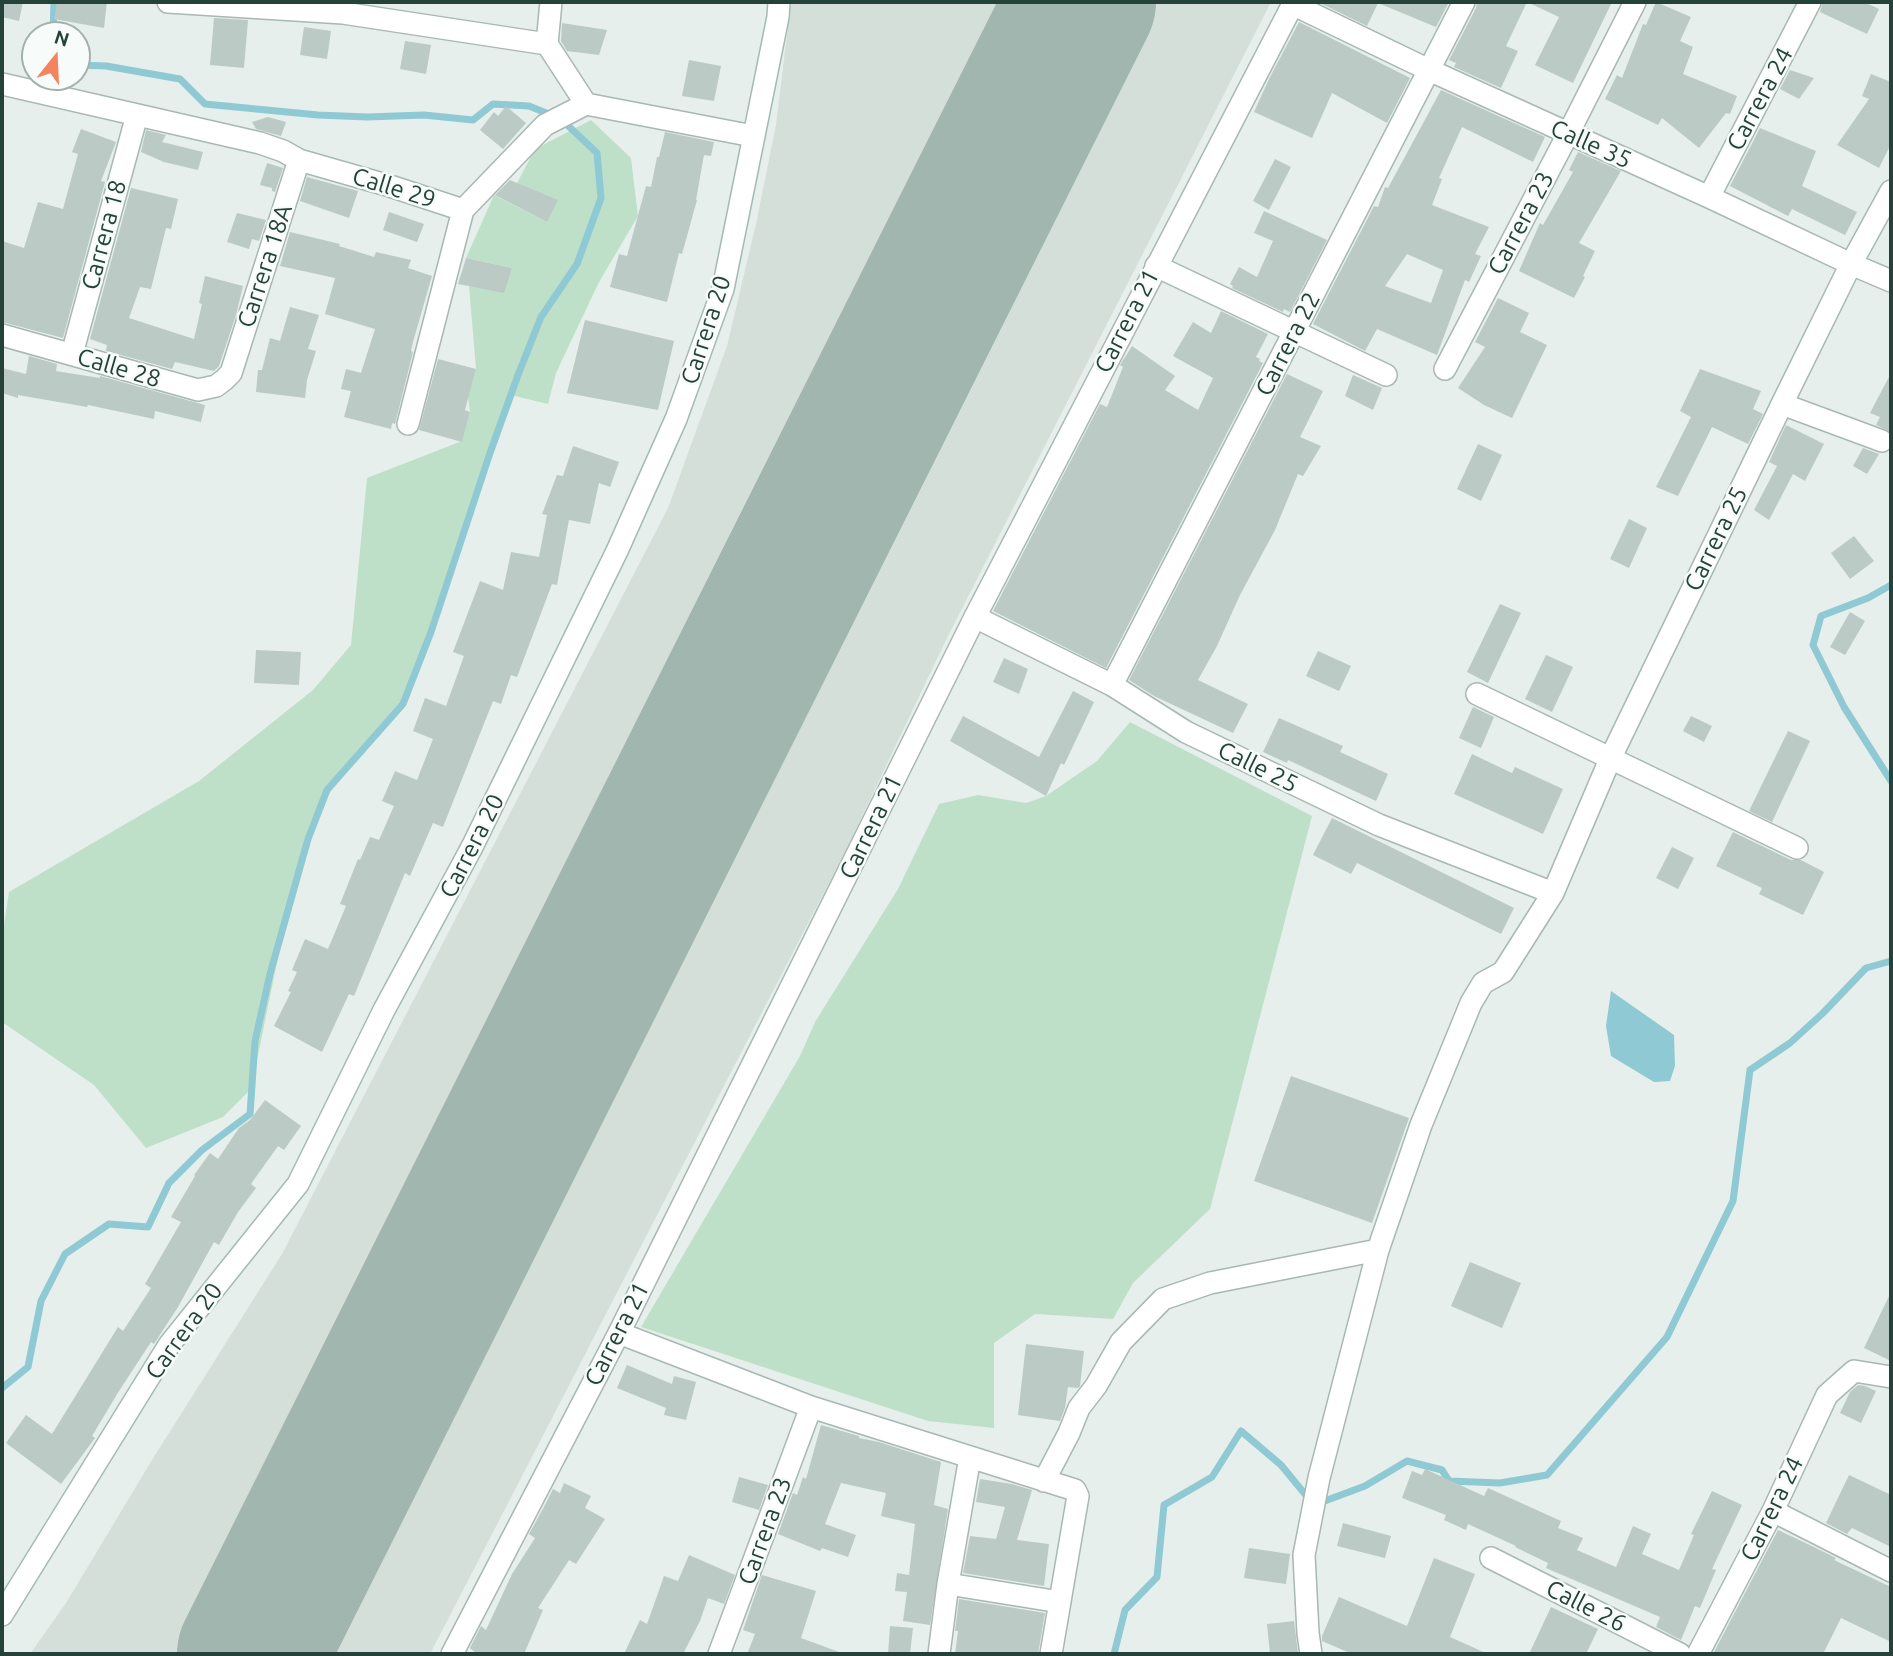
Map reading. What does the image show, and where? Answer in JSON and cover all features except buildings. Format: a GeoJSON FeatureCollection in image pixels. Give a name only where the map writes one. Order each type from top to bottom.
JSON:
{"type":"FeatureCollection","features":[{"type":"Feature","properties":{"kind":"street"},"geometry":{"type":"LineString","coordinates":[[168,2],[344,7],[547,44]]}},
{"type":"Feature","properties":{"kind":"street"},"geometry":{"type":"LineString","coordinates":[[551,2],[547,44],[586,104],[753,136]]}},
{"type":"Feature","properties":{"kind":"street","name":"Carrera 20"},"geometry":{"type":"LineString","coordinates":[[2,1615],[169,1345],[298,1184],[384,1010],[472,847],[617,551],[676,419],[723,289],[779,2]]}},
{"type":"Feature","properties":{"kind":"street","name":"Carrera 22"},"geometry":{"type":"LineString","coordinates":[[1112,685],[1464,2]]}},
{"type":"Feature","properties":{"kind":"street","name":"Carrera 23"},"geometry":{"type":"LineString","coordinates":[[1445,369],[1634,2]]}},
{"type":"Feature","properties":{"kind":"street","name":"Carrera 24"},"geometry":{"type":"LineString","coordinates":[[1709,197],[1811,2]]}},
{"type":"Feature","properties":{"kind":"street","name":"Calle 35"},"geometry":{"type":"LineString","coordinates":[[1293,3],[1429,70],[1891,281]]}},
{"type":"Feature","properties":{"kind":"street","name":"Carrera 21"},"geometry":{"type":"LineString","coordinates":[[452,1654],[618,1333],[975,617],[1293,3]]}},
{"type":"Feature","properties":{"kind":"street","name":"Calle 29"},"geometry":{"type":"LineString","coordinates":[[2,84],[260,143],[299,160],[463,210],[545,125],[586,104]]}},
{"type":"Feature","properties":{"kind":"street","name":"Carrera 18"},"geometry":{"type":"LineString","coordinates":[[72,354],[137,115]]}},
{"type":"Feature","properties":{"kind":"street","name":"Carrera 18A"},"geometry":{"type":"LineString","coordinates":[[231,373],[299,160]]}},
{"type":"Feature","properties":{"kind":"street","name":"Carrera 25"},"geometry":{"type":"LineString","coordinates":[[1311,1654],[1304,1555],[1319,1478],[1378,1250],[1422,1125],[1471,1003],[1483,983],[1503,972],[1553,893],[1611,757],[1851,264],[1891,191]]}},
{"type":"Feature","properties":{"kind":"street"},"geometry":{"type":"LineString","coordinates":[[408,424],[463,210]]}},
{"type":"Feature","properties":{"kind":"street"},"geometry":{"type":"LineString","coordinates":[[1156,266],[1386,375]]}},
{"type":"Feature","properties":{"kind":"street","name":"Calle 28"},"geometry":{"type":"LineString","coordinates":[[2,335],[198,390],[216,386],[231,373]]}},
{"type":"Feature","properties":{"kind":"street"},"geometry":{"type":"LineString","coordinates":[[1782,404],[1882,441]]}},
{"type":"Feature","properties":{"kind":"street","name":"Calle 25"},"geometry":{"type":"LineString","coordinates":[[975,617],[1112,685],[1186,732],[1379,825],[1553,893]]}},
{"type":"Feature","properties":{"kind":"street"},"geometry":{"type":"LineString","coordinates":[[1477,694],[1797,848]]}},
{"type":"Feature","properties":{"kind":"street"},"geometry":{"type":"LineString","coordinates":[[1044,1481],[1079,1408],[1096,1387],[1121,1342],[1163,1298],[1210,1283],[1378,1250]]}},
{"type":"Feature","properties":{"kind":"street"},"geometry":{"type":"LineString","coordinates":[[618,1333],[811,1407],[1075,1490],[1077,1496],[1051,1654]]}},
{"type":"Feature","properties":{"kind":"street","name":"Carrera 24"},"geometry":{"type":"LineString","coordinates":[[1698,1654],[1773,1511],[1827,1395],[1854,1371],[1891,1377]]}},
{"type":"Feature","properties":{"kind":"street","name":"Carrera 23"},"geometry":{"type":"LineString","coordinates":[[719,1654],[811,1407]]}},
{"type":"Feature","properties":{"kind":"street"},"geometry":{"type":"LineString","coordinates":[[939,1654],[970,1457]]}},
{"type":"Feature","properties":{"kind":"street"},"geometry":{"type":"LineString","coordinates":[[1773,1511],[1891,1571]]}},
{"type":"Feature","properties":{"kind":"street","name":"Calle 26"},"geometry":{"type":"LineString","coordinates":[[1491,1558],[1680,1654]]}},
{"type":"Feature","properties":{"kind":"street"},"geometry":{"type":"LineString","coordinates":[[948,1584],[1060,1602]]}},
{"type":"Feature","properties":{"kind":"shaded area"},"geometry":{"type":"Polygon","coordinates":[[[791,2],[1271,2],[946,640],[846,850],[430,1654],[30,1654],[66,1603],[152,1460],[282,1254],[668,508],[727,346],[776,125],[791,2]]]}},
{"type":"Feature","properties":{"kind":"green space"},"geometry":{"type":"Polygon","coordinates":[[[591,120],[631,158],[638,216],[599,282],[556,373],[548,404],[511,395],[403,704],[360,753],[322,803],[289,904],[251,1089],[223,1117],[146,1148],[94,1085],[2,1022],[2,938],[9,892],[199,781],[313,690],[351,645],[367,478],[462,441],[470,412],[468,396],[476,369],[469,286],[503,292],[512,268],[466,258],[494,195],[547,222],[517,183],[535,149],[591,120]]]}},
{"type":"Feature","properties":{"kind":"green space"},"geometry":{"type":"Polygon","coordinates":[[[1130,722],[1312,816],[1210,1209],[1133,1283],[1113,1319],[1035,1314],[994,1343],[994,1428],[928,1421],[641,1327],[800,1056],[815,1022],[898,889],[939,804],[978,795],[1026,803],[1046,796],[1097,761],[1130,722]]]}},
{"type":"Feature","properties":{"kind":"water"},"geometry":{"type":"Polygon","coordinates":[[[1611,991],[1674,1035],[1675,1066],[1670,1081],[1654,1082],[1611,1056],[1606,1026],[1611,991]]]}},
{"type":"Feature","properties":{"kind":"waterway"},"geometry":{"type":"LineString","coordinates":[[53,21],[54,2]]}},
{"type":"Feature","properties":{"kind":"waterway"},"geometry":{"type":"LineString","coordinates":[[2,1388],[28,1367],[41,1301],[65,1254],[109,1224],[148,1227],[169,1183],[202,1150],[250,1114],[255,1041],[270,974],[308,839],[327,790],[403,704],[431,632],[518,375],[541,317],[577,264],[601,198],[597,153],[561,119],[529,106],[493,104],[473,120],[424,115],[318,115],[205,104],[180,79],[91,65]]}},
{"type":"Feature","properties":{"kind":"waterway"},"geometry":{"type":"LineString","coordinates":[[1891,585],[1868,598],[1821,616],[1813,645],[1844,707],[1891,781]]}},
{"type":"Feature","properties":{"kind":"waterway"},"geometry":{"type":"LineString","coordinates":[[1114,1654],[1125,1610],[1157,1577],[1164,1505],[1212,1477],[1241,1431],[1281,1465],[1314,1505],[1365,1486],[1407,1461],[1442,1470],[1449,1481],[1500,1483],[1547,1475],[1667,1337],[1733,1201],[1750,1070],[1790,1043],[1866,968],[1891,961]]}},
{"type":"Feature","properties":{"kind":"runway"},"geometry":{"type":"LineString","coordinates":[[252,1654],[1081,2]]}}]}
